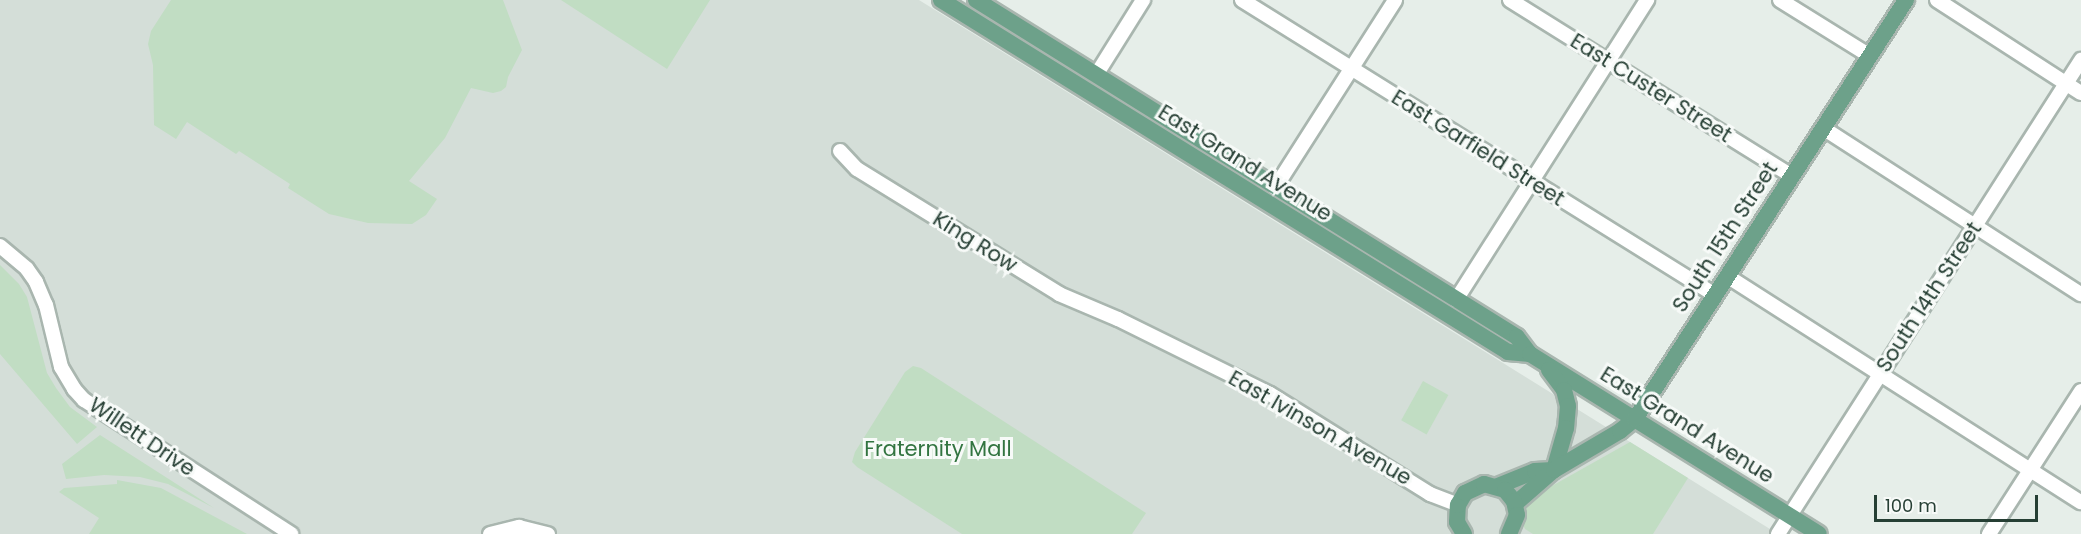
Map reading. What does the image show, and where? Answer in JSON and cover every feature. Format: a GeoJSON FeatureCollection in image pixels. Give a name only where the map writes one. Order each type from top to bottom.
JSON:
{"type":"FeatureCollection","features":[{"type":"Feature","properties":{"kind":"main road","name":"East Grand Avenue"},"geometry":{"type":"LineString","coordinates":[[941,0],[1508,352],[1530,354]]}},
{"type":"Feature","properties":{"kind":"main road","name":"East Grand Avenue"},"geometry":{"type":"LineString","coordinates":[[976,0],[1517,337],[1530,354],[1819,534]]}},
{"type":"Feature","properties":{"kind":"main road","name":"South 15th Street"},"geometry":{"type":"LineString","coordinates":[[1515,504],[1554,470],[1620,431],[1635,419],[1906,0]]}},
{"type":"Feature","properties":{"kind":"main road"},"geometry":{"type":"LineString","coordinates":[[1530,354],[1555,376],[1567,398],[1566,428],[1554,470]]}},
{"type":"Feature","properties":{"kind":"main road","name":"South 15th Street"},"geometry":{"type":"LineString","coordinates":[[1458,524],[1465,493],[1477,485],[1498,486],[1535,471],[1554,470]]}},
{"type":"Feature","properties":{"kind":"main road"},"geometry":{"type":"LineString","coordinates":[[1498,486],[1510,495],[1515,504],[1517,515],[1514,531]]}},
{"type":"Feature","properties":{"kind":"street"},"geometry":{"type":"LineString","coordinates":[[1096,75],[1143,0]]}},
{"type":"Feature","properties":{"kind":"street","name":"East Garfield Street"},"geometry":{"type":"LineString","coordinates":[[1242,0],[1715,295]]}},
{"type":"Feature","properties":{"kind":"street"},"geometry":{"type":"LineString","coordinates":[[1275,188],[1395,0]]}},
{"type":"Feature","properties":{"kind":"street","name":"East Custer Street"},"geometry":{"type":"LineString","coordinates":[[1510,0],[1792,176]]}},
{"type":"Feature","properties":{"kind":"street"},"geometry":{"type":"LineString","coordinates":[[1456,300],[1647,0]]}},
{"type":"Feature","properties":{"kind":"street"},"geometry":{"type":"LineString","coordinates":[[1780,0],[1870,56]]}},
{"type":"Feature","properties":{"kind":"street"},"geometry":{"type":"LineString","coordinates":[[1936,0],[2081,93]]}},
{"type":"Feature","properties":{"kind":"street","name":"South 14th Street"},"geometry":{"type":"LineString","coordinates":[[1778,534],[2081,60]]}},
{"type":"Feature","properties":{"kind":"street"},"geometry":{"type":"LineString","coordinates":[[1823,128],[2081,294]]}},
{"type":"Feature","properties":{"kind":"street","name":"King Row"},"geometry":{"type":"LineString","coordinates":[[840,152],[857,169],[1059,294],[1118,319]]}},
{"type":"Feature","properties":{"kind":"street","name":"Willett Drive"},"geometry":{"type":"LineString","coordinates":[[0,246],[21,263],[36,282],[46,305],[61,367],[74,389],[84,400],[291,534]]}},
{"type":"Feature","properties":{"kind":"street"},"geometry":{"type":"LineString","coordinates":[[1727,276],[2081,502]]}},
{"type":"Feature","properties":{"kind":"street","name":"East Ivinson Avenue"},"geometry":{"type":"LineString","coordinates":[[1118,319],[1270,394],[1431,494],[1458,524]]}},
{"type":"Feature","properties":{"kind":"street"},"geometry":{"type":"LineString","coordinates":[[1989,534],[2081,391]]}},
{"type":"Feature","properties":{"kind":"street"},"geometry":{"type":"LineString","coordinates":[[490,534],[519,527],[548,534]]}},
{"type":"Feature","properties":{"kind":"shaded area"},"geometry":{"type":"Polygon","coordinates":[[[0,0],[919,0],[1778,534],[543,534],[531,528],[490,534],[0,534],[0,0]]]}},
{"type":"Feature","properties":{"kind":"green space"},"geometry":{"type":"Polygon","coordinates":[[[171,0],[503,0],[522,50],[508,77],[506,87],[501,91],[493,93],[471,88],[445,138],[409,181],[437,199],[426,215],[412,224],[368,223],[329,214],[288,188],[290,184],[239,151],[236,154],[187,122],[176,139],[154,125],[153,65],[148,44],[151,31],[171,0]]]}},
{"type":"Feature","properties":{"kind":"green space"},"geometry":{"type":"Polygon","coordinates":[[[561,0],[710,0],[667,69],[561,0]]]}},
{"type":"Feature","properties":{"kind":"green space"},"geometry":{"type":"Polygon","coordinates":[[[0,265],[19,284],[27,297],[47,373],[70,407],[97,427],[77,444],[0,354],[0,265]]]}},
{"type":"Feature","properties":{"kind":"green space","name":"Fraternity Mall"},"geometry":{"type":"Polygon","coordinates":[[[913,366],[921,368],[1146,513],[1132,534],[962,534],[857,467],[852,462],[855,452],[905,372],[913,366]]]}},
{"type":"Feature","properties":{"kind":"green space"},"geometry":{"type":"Polygon","coordinates":[[[1423,381],[1448,395],[1427,434],[1401,420],[1423,381]]]}},
{"type":"Feature","properties":{"kind":"green space"},"geometry":{"type":"Polygon","coordinates":[[[100,435],[214,508],[168,484],[140,477],[104,475],[66,479],[62,464],[100,435]]]}},
{"type":"Feature","properties":{"kind":"green space"},"geometry":{"type":"Polygon","coordinates":[[[1630,442],[1688,478],[1653,534],[1533,534],[1525,529],[1521,521],[1522,512],[1534,496],[1630,442]]]}},
{"type":"Feature","properties":{"kind":"green space"},"geometry":{"type":"Polygon","coordinates":[[[117,480],[161,488],[247,534],[89,534],[99,518],[59,492],[64,488],[117,484],[117,480]]]}}]}
